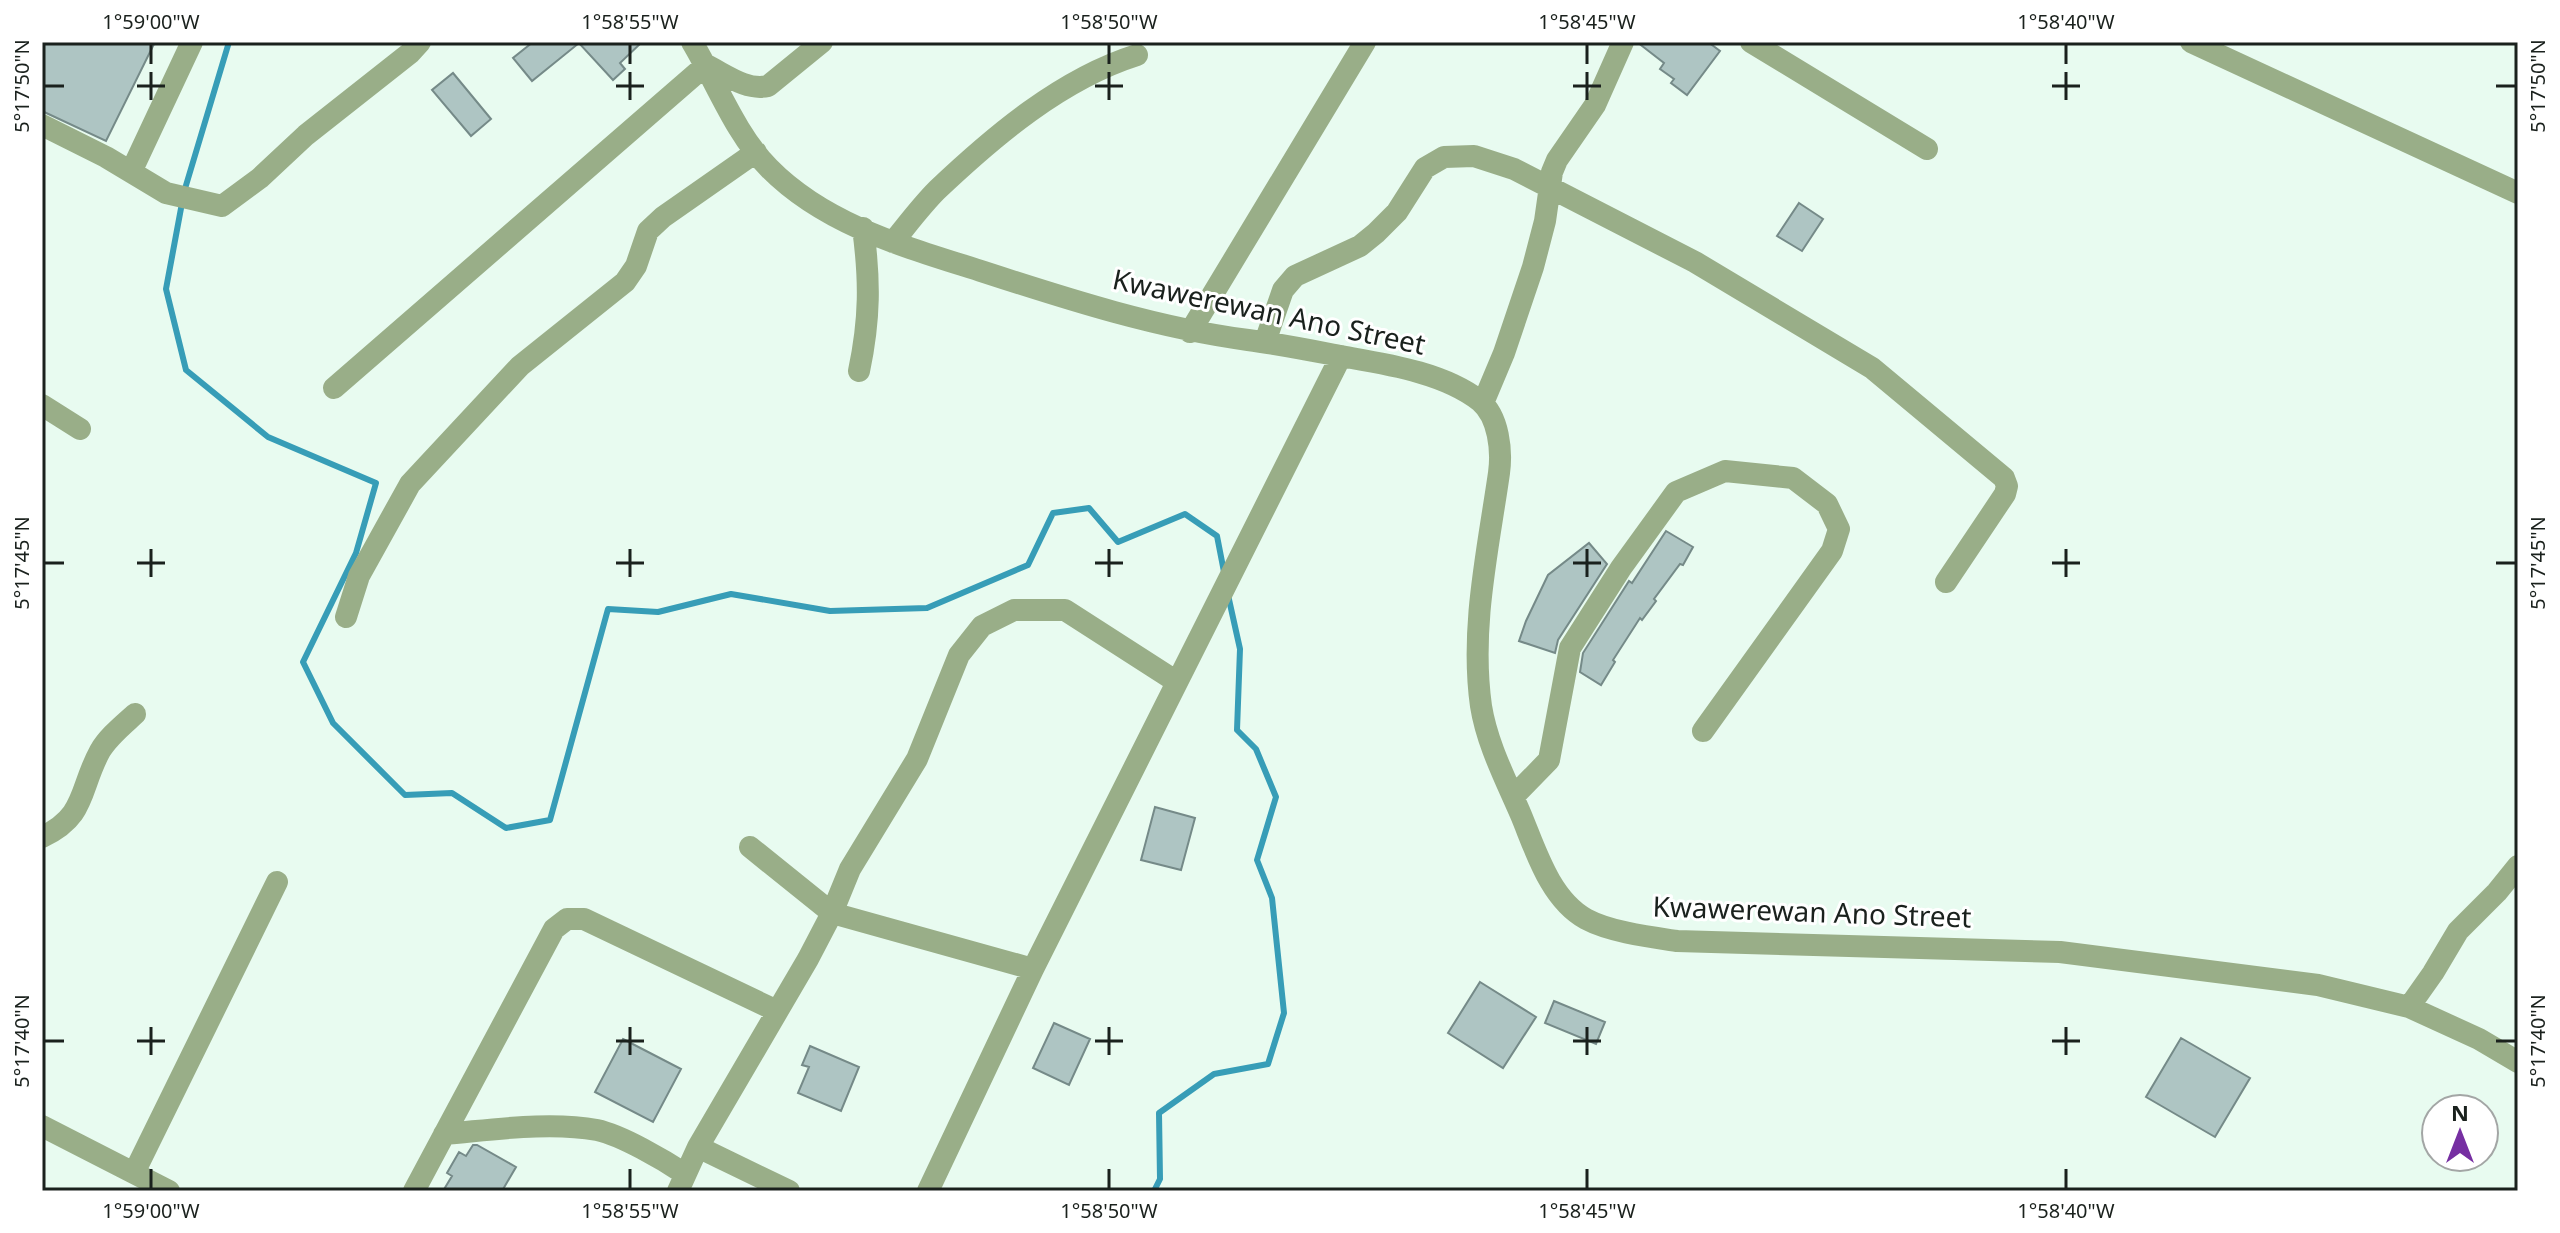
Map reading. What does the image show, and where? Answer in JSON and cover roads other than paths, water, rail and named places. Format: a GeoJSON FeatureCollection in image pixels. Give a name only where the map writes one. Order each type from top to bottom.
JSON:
{"type":"FeatureCollection","features":[{"type":"Feature","properties":{"kind":"street"},"geometry":{"type":"LineString","coordinates":[[131,172],[192,42]]}},
{"type":"Feature","properties":{"kind":"street"},"geometry":{"type":"LineString","coordinates":[[42,125],[106,157],[166,193],[222,206],[260,178],[306,135],[420,42]]}},
{"type":"Feature","properties":{"kind":"street","name":"Kwawerewan Ano Street"},"geometry":{"type":"LineString","coordinates":[[692,42],[745,137],[766,165],[792,189],[838,217],[893,242],[1046,293],[1190,332],[1265,342],[1404,368],[1451,385],[1483,403],[1498,430],[1501,461],[1479,609],[1478,660],[1482,708],[1497,759],[1541,862],[1559,895],[1586,919],[1630,934],[1677,941],[2060,952],[2318,985],[2409,1007],[2479,1039],[2518,1062]]}},
{"type":"Feature","properties":{"kind":"street"},"geometry":{"type":"LineString","coordinates":[[334,388],[706,65],[758,88],[768,86],[822,42]]}},
{"type":"Feature","properties":{"kind":"street"},"geometry":{"type":"LineString","coordinates":[[1190,332],[1365,42]]}},
{"type":"Feature","properties":{"kind":"street"},"geometry":{"type":"LineString","coordinates":[[1483,403],[1504,353],[1533,267],[1545,221],[1548,187],[1557,160],[1595,105],[1623,42]]}},
{"type":"Feature","properties":{"kind":"street"},"geometry":{"type":"LineString","coordinates":[[1751,42],[1927,149]]}},
{"type":"Feature","properties":{"kind":"street"},"geometry":{"type":"LineString","coordinates":[[2191,42],[2518,193]]}},
{"type":"Feature","properties":{"kind":"street"},"geometry":{"type":"LineString","coordinates":[[893,242],[936,191],[1019,119],[1104,66],[1137,55]]}},
{"type":"Feature","properties":{"kind":"street"},"geometry":{"type":"LineString","coordinates":[[346,617],[359,576],[410,484],[520,366],[625,282],[636,266],[648,231],[663,217],[756,152]]}},
{"type":"Feature","properties":{"kind":"street"},"geometry":{"type":"LineString","coordinates":[[1265,342],[1283,290],[1295,276],[1360,246],[1397,212],[1425,168],[1444,157],[1474,156],[1514,169],[1695,262],[1872,368],[2004,478],[2007,486],[2005,494],[1946,582]]}},
{"type":"Feature","properties":{"kind":"street"},"geometry":{"type":"LineString","coordinates":[[859,371],[867,331],[869,291],[863,228]]}},
{"type":"Feature","properties":{"kind":"street"},"geometry":{"type":"LineString","coordinates":[[928,1191],[1033,969],[1341,356]]}},
{"type":"Feature","properties":{"kind":"street"},"geometry":{"type":"LineString","coordinates":[[42,405],[80,429]]}},
{"type":"Feature","properties":{"kind":"street"},"geometry":{"type":"LineString","coordinates":[[1513,797],[1549,760],[1570,648],[1621,568],[1676,492],[1725,471],[1793,478],[1827,504],[1839,529],[1832,551],[1703,731]]}},
{"type":"Feature","properties":{"kind":"street"},"geometry":{"type":"LineString","coordinates":[[444,1134],[545,1127],[599,1130],[661,1157],[681,1182],[698,1147],[808,959],[850,869],[917,759],[959,655],[982,626],[1014,610],[1065,610],[1177,682]]}},
{"type":"Feature","properties":{"kind":"street"},"geometry":{"type":"LineString","coordinates":[[42,837],[60,829],[78,808],[101,749],[135,714]]}},
{"type":"Feature","properties":{"kind":"street"},"geometry":{"type":"LineString","coordinates":[[750,847],[832,913],[1033,969]]}},
{"type":"Feature","properties":{"kind":"street"},"geometry":{"type":"LineString","coordinates":[[2409,1007],[2458,931],[2518,866]]}},
{"type":"Feature","properties":{"kind":"street"},"geometry":{"type":"LineString","coordinates":[[134,1173],[277,882]]}},
{"type":"Feature","properties":{"kind":"street"},"geometry":{"type":"LineString","coordinates":[[414,1191],[554,929],[567,919],[584,919],[777,1011]]}},
{"type":"Feature","properties":{"kind":"street"},"geometry":{"type":"LineString","coordinates":[[42,1126],[169,1191]]}},
{"type":"Feature","properties":{"kind":"street"},"geometry":{"type":"LineString","coordinates":[[698,1147],[789,1191]]}},
{"type":"Feature","properties":{"kind":"waterway"},"geometry":{"type":"LineString","coordinates":[[184,192],[229,42]]}},
{"type":"Feature","properties":{"kind":"waterway"},"geometry":{"type":"LineString","coordinates":[[182,203],[166,289],[186,370],[268,437],[376,483],[356,553],[303,662],[333,723],[405,795],[452,793],[506,828],[550,820],[608,609],[658,612],[731,594],[830,611],[927,608],[1028,565],[1053,513],[1089,508],[1118,542],[1185,514],[1217,536],[1224,572]]}},
{"type":"Feature","properties":{"kind":"waterway"},"geometry":{"type":"LineString","coordinates":[[1154,1191],[1160,1179],[1159,1113],[1214,1074],[1268,1064],[1284,1013],[1272,898],[1257,860],[1276,797],[1256,749],[1237,730],[1240,649],[1228,595]]}}]}
